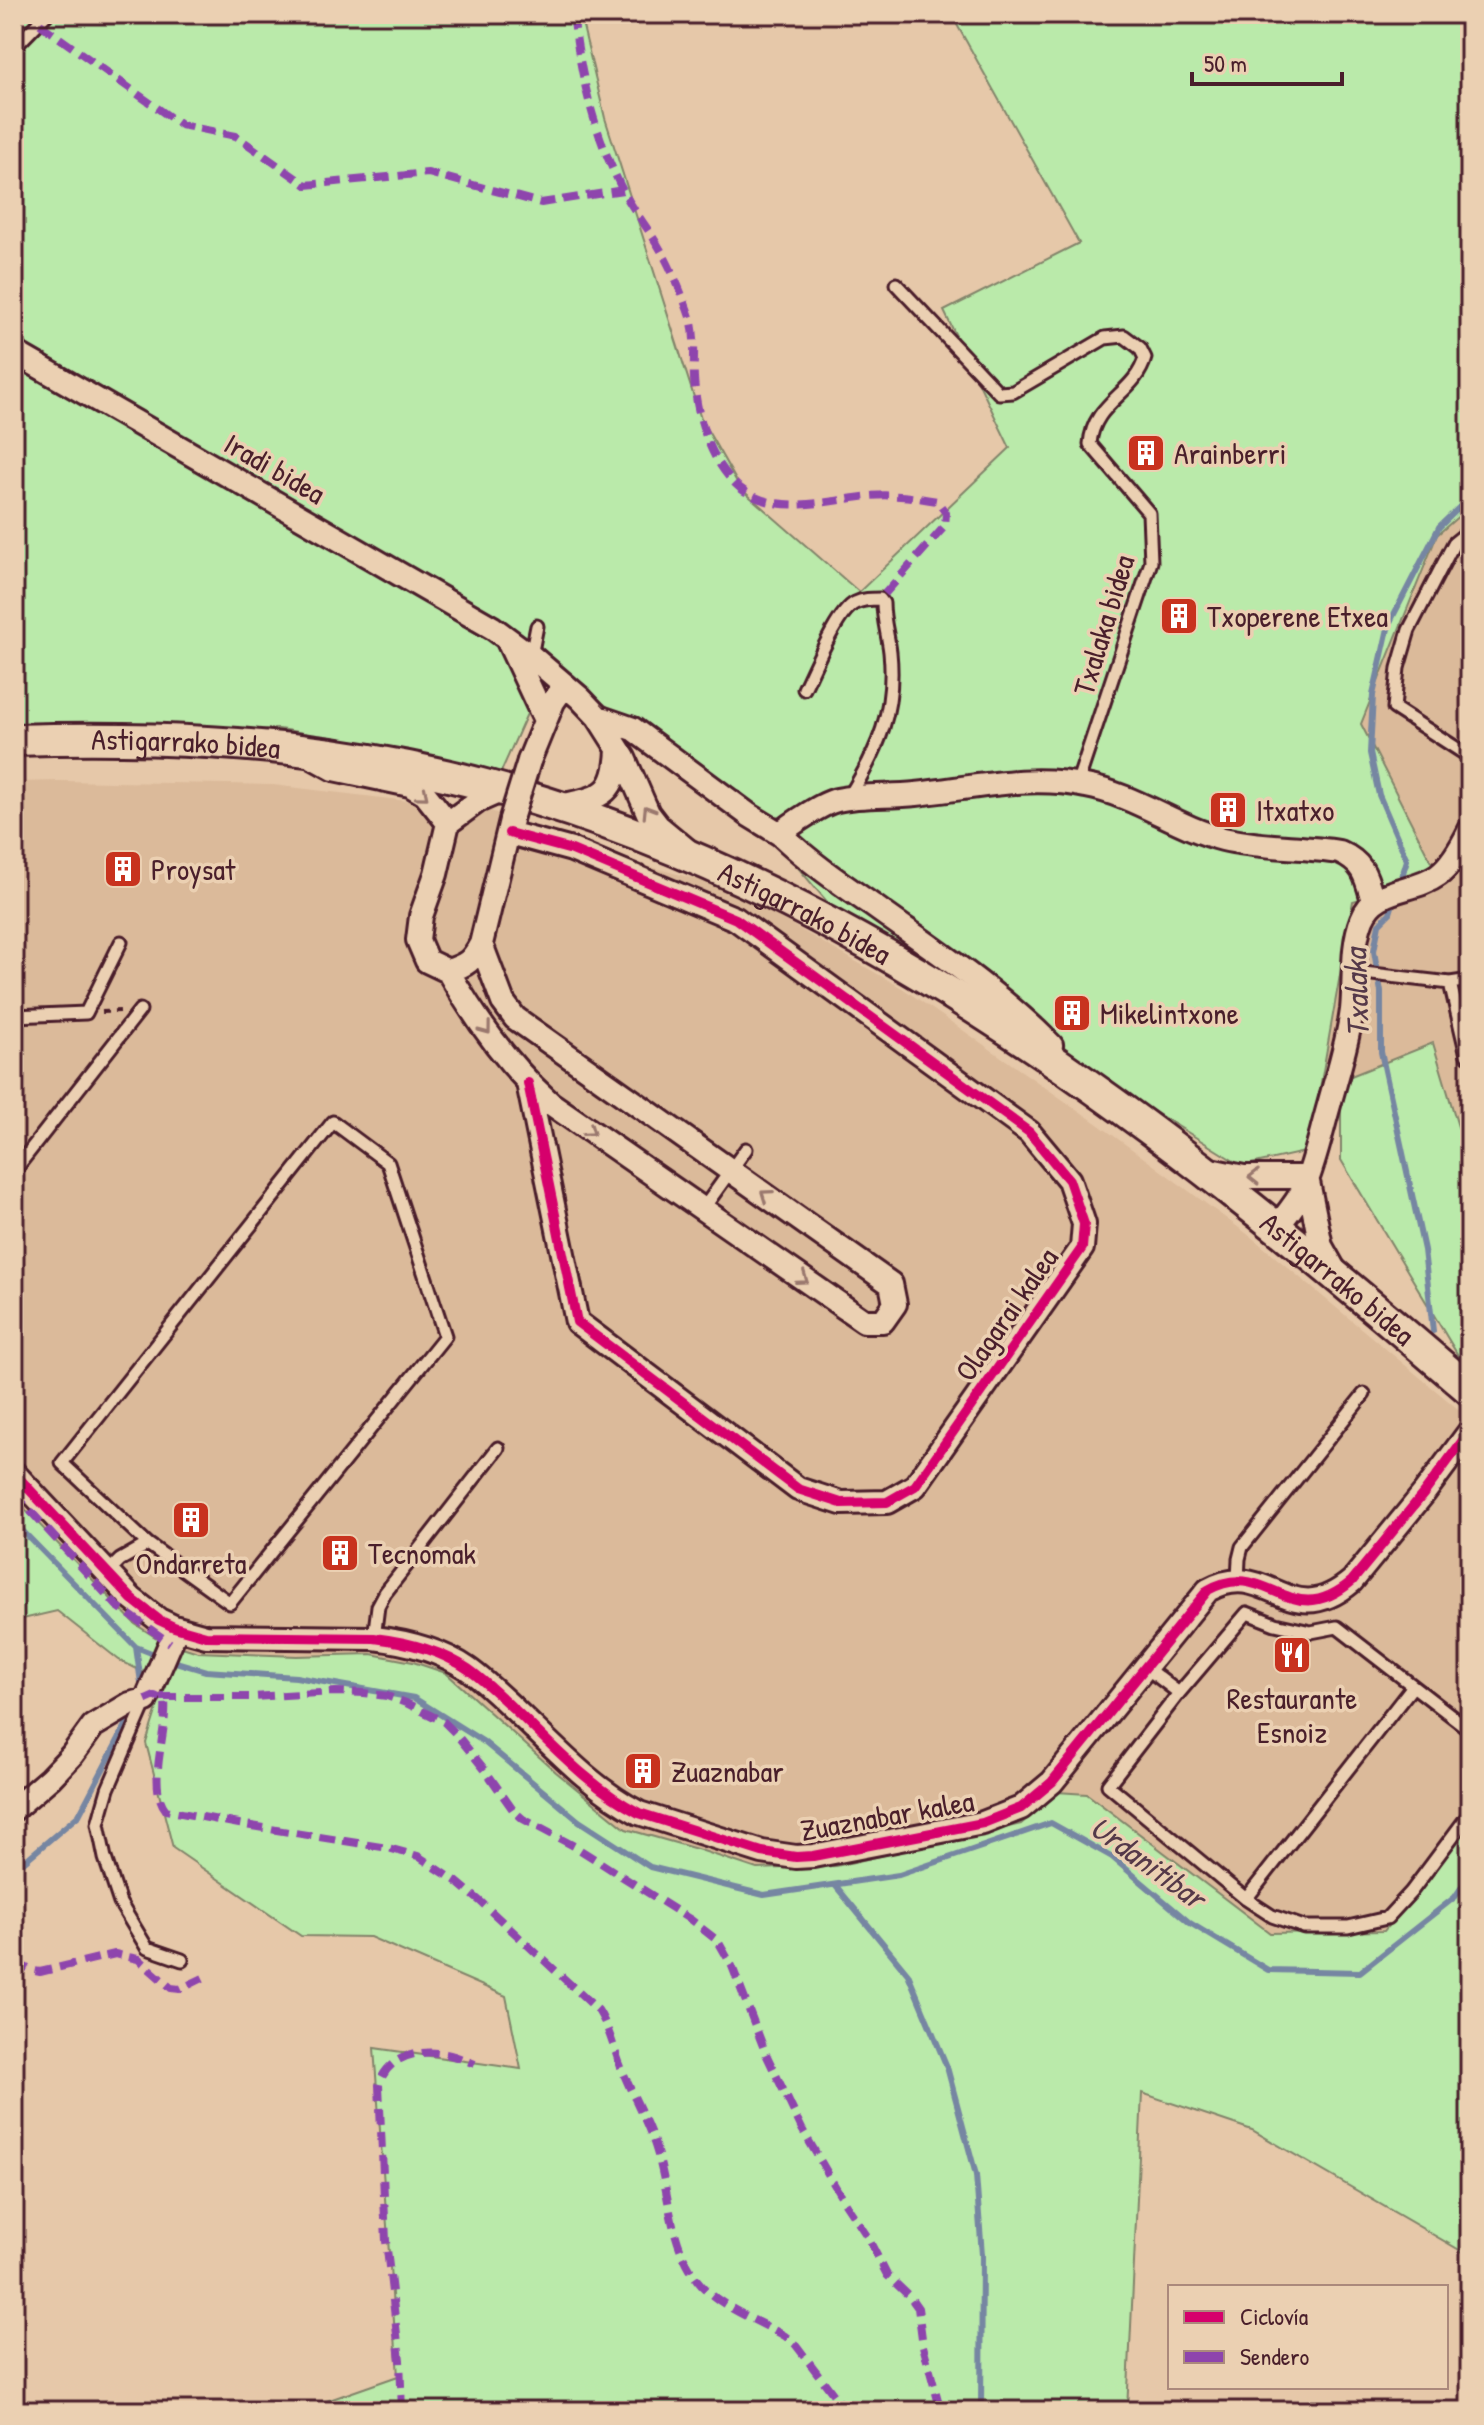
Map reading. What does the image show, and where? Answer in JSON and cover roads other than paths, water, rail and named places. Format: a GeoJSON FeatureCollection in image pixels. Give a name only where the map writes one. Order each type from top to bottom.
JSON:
{"type":"FeatureCollection","features":[{"type":"Feature","properties":{"kind":"main road","name":"Astigarrako bidea"},"geometry":{"type":"LineString","coordinates":[[14,740],[161,739],[299,750],[407,767],[503,790],[629,831],[751,882],[878,950],[1047,1057],[1150,1128],[1340,1280],[1470,1390]]}},
{"type":"Feature","properties":{"kind":"street","name":"Iradi bidea"},"geometry":{"type":"LineString","coordinates":[[14,352],[448,601],[531,656],[598,717]]}},
{"type":"Feature","properties":{"kind":"street"},"geometry":{"type":"LineString","coordinates":[[506,638],[545,720]]}},
{"type":"Feature","properties":{"kind":"street"},"geometry":{"type":"LineString","coordinates":[[448,971],[471,960],[481,944],[529,761],[553,702],[565,685]]}},
{"type":"Feature","properties":{"kind":"street"},"geometry":{"type":"LineString","coordinates":[[598,717],[618,749],[648,813],[658,826],[697,858]]}},
{"type":"Feature","properties":{"kind":"street"},"geometry":{"type":"LineString","coordinates":[[598,717],[633,729],[749,815],[780,834],[806,859],[1026,1020],[1051,1045],[1047,1057]]}},
{"type":"Feature","properties":{"kind":"street"},"geometry":{"type":"LineString","coordinates":[[556,807],[593,799],[608,790],[617,768],[618,749]]}},
{"type":"Feature","properties":{"kind":"street"},"geometry":{"type":"LineString","coordinates":[[299,750],[334,769],[410,785],[425,794],[448,823],[478,801],[503,790]]}},
{"type":"Feature","properties":{"kind":"street"},"geometry":{"type":"LineString","coordinates":[[780,834],[791,824],[833,800],[913,795],[975,785],[1066,782],[1126,798],[1223,839],[1339,852],[1351,857],[1363,869],[1381,897]]}},
{"type":"Feature","properties":{"kind":"street","name":"Olagarai kalea"},"geometry":{"type":"LineString","coordinates":[[448,823],[436,874],[421,916],[418,940],[427,961],[448,971],[463,997],[524,1078],[550,1103],[864,1321],[883,1321],[895,1304],[891,1284],[515,1018],[503,1002],[481,944]]}},
{"type":"Feature","properties":{"kind":"street","name":"Olagarai kalea"},"geometry":{"type":"LineString","coordinates":[[510,826],[736,919],[833,998],[1029,1132],[1069,1180],[1084,1224],[1082,1248],[915,1486],[887,1502],[841,1503],[798,1489],[577,1322],[524,1078]]}},
{"type":"Feature","properties":{"kind":"street"},"geometry":{"type":"LineString","coordinates":[[1276,1228],[1290,1211],[1307,1177],[1328,1107],[1362,973],[1355,943],[1363,916],[1381,897],[1439,875],[1470,830]]}},
{"type":"Feature","properties":{"kind":"street"},"geometry":{"type":"LineString","coordinates":[[524,1078],[524,1049],[545,1040]]}},
{"type":"Feature","properties":{"kind":"street"},"geometry":{"type":"LineString","coordinates":[[1202,1169],[1244,1177],[1307,1177]]}},
{"type":"Feature","properties":{"kind":"street"},"geometry":{"type":"LineString","coordinates":[[1307,1177],[1321,1246],[1340,1280]]}},
{"type":"Feature","properties":{"kind":"street"},"geometry":{"type":"LineString","coordinates":[[1245,1580],[1303,1601],[1317,1600],[1342,1590],[1424,1493],[1470,1431]]}},
{"type":"Feature","properties":{"kind":"street","name":"Zuaznabar kalea"},"geometry":{"type":"LineString","coordinates":[[14,1473],[107,1573],[174,1636],[374,1638],[431,1650],[482,1679],[591,1782],[630,1808],[762,1852],[796,1857],[830,1854],[983,1823],[1021,1808],[1052,1782],[1150,1671],[1200,1598],[1218,1584],[1245,1580]]}},
{"type":"Feature","properties":{"kind":"street"},"geometry":{"type":"LineString","coordinates":[[14,1809],[72,1755],[93,1726],[130,1704],[146,1700],[174,1636]]}},
{"type":"Feature","properties":{"kind":"lane"},"geometry":{"type":"LineString","coordinates":[[14,48],[47,14]]}},
{"type":"Feature","properties":{"kind":"lane","name":"Txalaka bidea"},"geometry":{"type":"LineString","coordinates":[[896,284],[999,393],[1013,392],[1105,338],[1124,336],[1140,348],[1145,358],[1141,371],[1099,414],[1091,429],[1090,444],[1149,513],[1151,562],[1077,784]]}},
{"type":"Feature","properties":{"kind":"lane"},"geometry":{"type":"LineString","coordinates":[[1470,530],[1454,543],[1409,630],[1398,668],[1394,708],[1470,757]]}},
{"type":"Feature","properties":{"kind":"lane"},"geometry":{"type":"LineString","coordinates":[[804,689],[841,615],[853,604],[880,599],[890,653],[887,712],[881,738],[869,766],[848,798]]}},
{"type":"Feature","properties":{"kind":"lane"},"geometry":{"type":"LineString","coordinates":[[531,656],[537,626]]}},
{"type":"Feature","properties":{"kind":"lane"},"geometry":{"type":"LineString","coordinates":[[14,1016],[86,1013],[121,942]]}},
{"type":"Feature","properties":{"kind":"lane"},"geometry":{"type":"LineString","coordinates":[[1362,973],[1450,983],[1470,980]]}},
{"type":"Feature","properties":{"kind":"lane"},"geometry":{"type":"LineString","coordinates":[[1450,983],[1467,1055]]}},
{"type":"Feature","properties":{"kind":"lane"},"geometry":{"type":"LineString","coordinates":[[14,1171],[140,1010]]}},
{"type":"Feature","properties":{"kind":"lane"},"geometry":{"type":"LineString","coordinates":[[333,1122],[388,1163],[445,1336],[230,1603],[148,1544],[62,1463],[333,1122]]}},
{"type":"Feature","properties":{"kind":"lane"},"geometry":{"type":"LineString","coordinates":[[703,1209],[746,1149]]}},
{"type":"Feature","properties":{"kind":"lane"},"geometry":{"type":"LineString","coordinates":[[1245,1580],[1239,1559],[1242,1547],[1364,1394]]}},
{"type":"Feature","properties":{"kind":"lane"},"geometry":{"type":"LineString","coordinates":[[374,1638],[378,1606],[385,1593],[498,1448]]}},
{"type":"Feature","properties":{"kind":"lane"},"geometry":{"type":"LineString","coordinates":[[107,1573],[120,1560],[148,1544]]}},
{"type":"Feature","properties":{"kind":"lane"},"geometry":{"type":"LineString","coordinates":[[1470,1730],[1337,1627],[1311,1632],[1275,1624],[1247,1613],[1179,1693],[1108,1785],[1246,1899],[1272,1916],[1304,1927],[1348,1927],[1387,1918],[1411,1892],[1470,1813]]}},
{"type":"Feature","properties":{"kind":"lane"},"geometry":{"type":"LineString","coordinates":[[1150,1671],[1179,1693]]}},
{"type":"Feature","properties":{"kind":"lane"},"geometry":{"type":"LineString","coordinates":[[1246,1899],[1413,1686]]}},
{"type":"Feature","properties":{"kind":"lane"},"geometry":{"type":"LineString","coordinates":[[146,1700],[108,1789],[98,1824],[120,1903],[147,1948],[182,1960]]}},
{"type":"Feature","properties":{"kind":"waterway","name":"Txalaka"},"geometry":{"type":"LineString","coordinates":[[1400,883],[1407,860],[1379,795],[1370,753],[1373,695],[1389,624],[1439,527],[1470,497]]}},
{"type":"Feature","properties":{"kind":"waterway","name":"Txalaka"},"geometry":{"type":"LineString","coordinates":[[1395,897],[1390,913],[1379,924],[1374,951],[1381,992],[1381,1052],[1424,1250],[1433,1331]]}},
{"type":"Feature","properties":{"kind":"waterway","name":"Urdanitibar"},"geometry":{"type":"LineString","coordinates":[[14,1522],[136,1647],[159,1656]]}},
{"type":"Feature","properties":{"kind":"waterway"},"geometry":{"type":"LineString","coordinates":[[136,1647],[142,1690]]}},
{"type":"Feature","properties":{"kind":"waterway","name":"Urdanitibar"},"geometry":{"type":"LineString","coordinates":[[169,1660],[206,1671],[296,1677],[414,1698],[484,1742],[579,1821],[650,1867],[764,1895],[899,1875],[1051,1823],[1112,1857],[1190,1923],[1268,1970],[1360,1972],[1455,1897],[1470,1875]]}},
{"type":"Feature","properties":{"kind":"waterway"},"geometry":{"type":"LineString","coordinates":[[14,1870],[79,1815],[133,1712]]}},
{"type":"Feature","properties":{"kind":"waterway"},"geometry":{"type":"LineString","coordinates":[[835,1885],[908,1974],[947,2067],[976,2175],[982,2255],[981,2411]]}},
{"type":"Feature","properties":{"kind":"place","name":"Arainberri"},"geometry":{"type":"Point","coordinates":[1146,453]}},
{"type":"Feature","properties":{"kind":"place","name":"Txoperene Etxea"},"geometry":{"type":"Point","coordinates":[1179,616]}},
{"type":"Feature","properties":{"kind":"place","name":"Itxatxo"},"geometry":{"type":"Point","coordinates":[1228,810]}},
{"type":"Feature","properties":{"kind":"place","name":"Proysat"},"geometry":{"type":"Point","coordinates":[123,869]}},
{"type":"Feature","properties":{"kind":"place","name":"Mikelintxone"},"geometry":{"type":"Point","coordinates":[1072,1013]}},
{"type":"Feature","properties":{"kind":"place","name":"Ondarreta"},"geometry":{"type":"Point","coordinates":[191,1520]}},
{"type":"Feature","properties":{"kind":"place","name":"Tecnomak"},"geometry":{"type":"Point","coordinates":[340,1553]}},
{"type":"Feature","properties":{"kind":"place","name":"Restaurante Esnoiz"},"geometry":{"type":"Point","coordinates":[1292,1655]}},
{"type":"Feature","properties":{"kind":"place","name":"Zuaznabar"},"geometry":{"type":"Point","coordinates":[643,1771]}}]}
